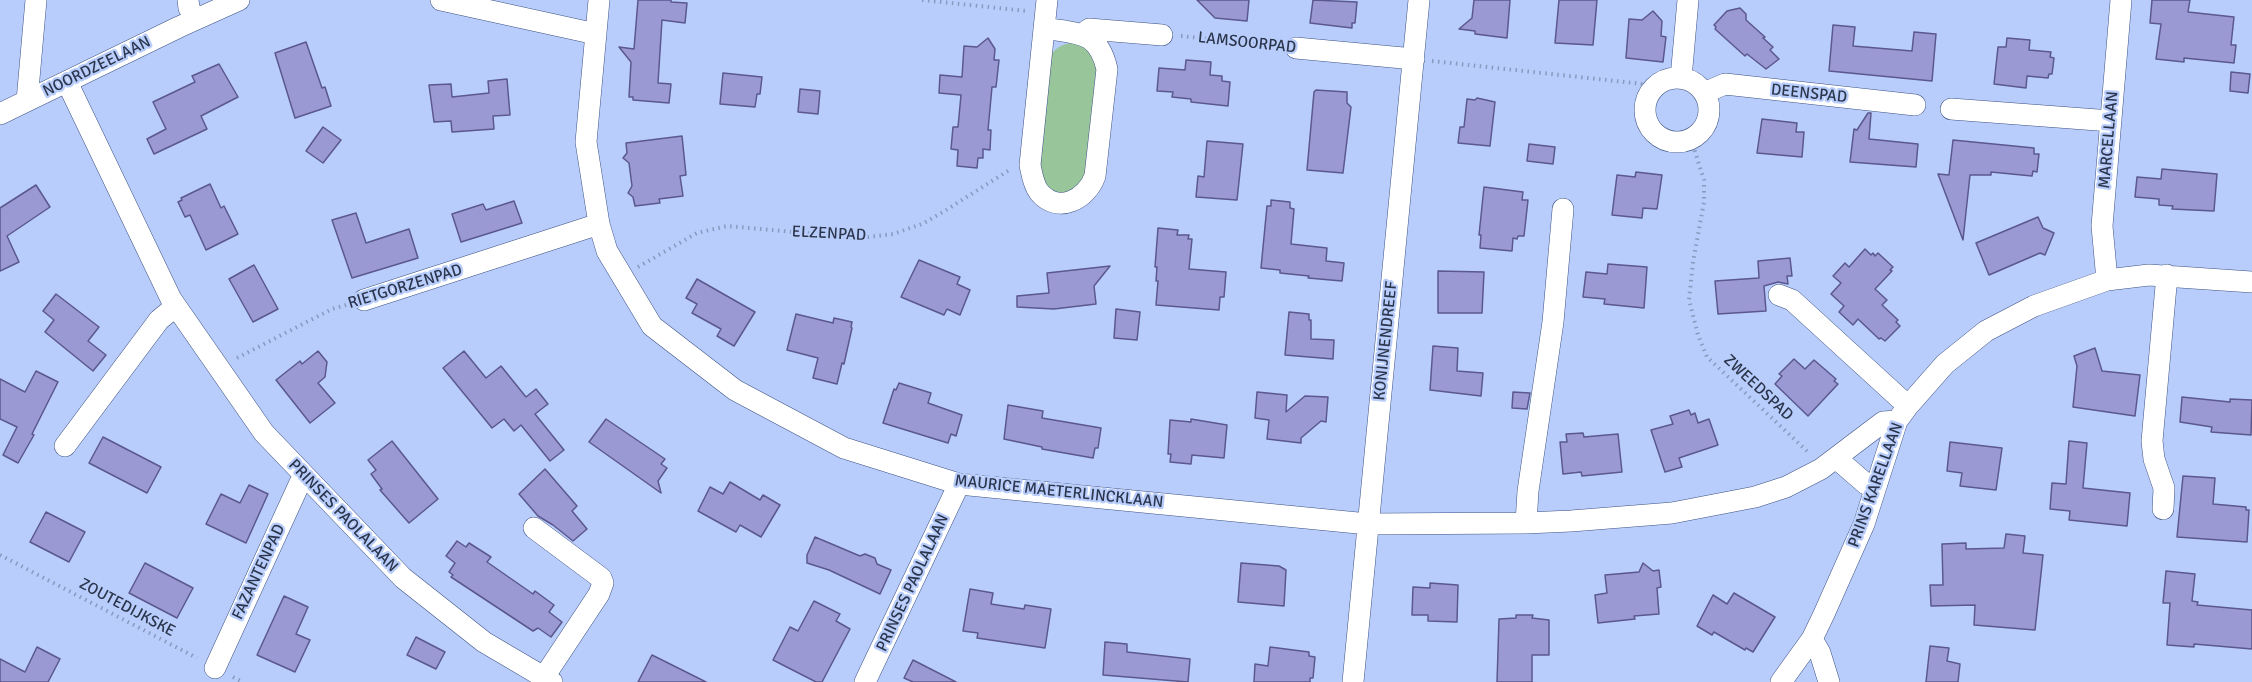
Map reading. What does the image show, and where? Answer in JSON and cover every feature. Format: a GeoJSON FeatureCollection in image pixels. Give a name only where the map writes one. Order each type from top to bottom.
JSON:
{"type":"FeatureCollection","features":[{"type":"Feature","properties":{"kind":"street"},"geometry":{"type":"LineString","coordinates":[[27,101],[36,0]]}},
{"type":"Feature","properties":{"kind":"street","name":"NOORDZEELAAN"},"geometry":{"type":"LineString","coordinates":[[0,114],[67,82],[191,10],[239,0]]}},
{"type":"Feature","properties":{"kind":"street"},"geometry":{"type":"LineString","coordinates":[[441,0],[596,34]]}},
{"type":"Feature","properties":{"kind":"street","name":"MAURICE MAETERLINCKLAAN"},"geometry":{"type":"LineString","coordinates":[[599,0],[586,142],[599,224],[607,251],[652,326],[735,390],[844,448],[959,484],[1368,524],[1570,522],[1672,513],[1721,505],[1786,487],[1829,463],[1883,422],[1903,414]]}},
{"type":"Feature","properties":{"kind":"street","name":"KONIJNENDREEF"},"geometry":{"type":"LineString","coordinates":[[1353,682],[1419,0]]}},
{"type":"Feature","properties":{"kind":"street"},"geometry":{"type":"LineString","coordinates":[[1681,78],[1688,0]]}},
{"type":"Feature","properties":{"kind":"street","name":"MARCELLAAN"},"geometry":{"type":"LineString","coordinates":[[2107,280],[2102,226],[2121,0]]}},
{"type":"Feature","properties":{"kind":"street"},"geometry":{"type":"LineString","coordinates":[[1046,14],[1082,35],[1097,43],[1104,55],[1107,69],[1095,176],[1092,186],[1084,195],[1073,201],[1061,202],[1048,199],[1040,192],[1034,183],[1030,165],[1046,14]]}},
{"type":"Feature","properties":{"kind":"street"},"geometry":{"type":"LineString","coordinates":[[1082,35],[1089,29],[1162,35]]}},
{"type":"Feature","properties":{"kind":"street","name":"LAMSOORPAD"},"geometry":{"type":"LineString","coordinates":[[1296,48],[1413,59]]}},
{"type":"Feature","properties":{"kind":"street"},"geometry":{"type":"LineString","coordinates":[[1681,78],[1690,81],[1704,93],[1708,101],[1708,119],[1699,135],[1691,140],[1669,141],[1659,137],[1651,129],[1646,119],[1645,108],[1654,88],[1671,79],[1681,78]]}},
{"type":"Feature","properties":{"kind":"street","name":"PRINSES PAOLALAAN"},"geometry":{"type":"LineString","coordinates":[[67,82],[176,306],[264,433],[403,578],[484,642],[548,679]]}},
{"type":"Feature","properties":{"kind":"street","name":"DEENSPAD"},"geometry":{"type":"LineString","coordinates":[[1704,93],[1725,84],[1915,105]]}},
{"type":"Feature","properties":{"kind":"street"},"geometry":{"type":"LineString","coordinates":[[1951,109],[2110,121]]}},
{"type":"Feature","properties":{"kind":"street"},"geometry":{"type":"LineString","coordinates":[[1526,523],[1528,491],[1553,322],[1563,209]]}},
{"type":"Feature","properties":{"kind":"street","name":"RIETGORZENPAD"},"geometry":{"type":"LineString","coordinates":[[364,300],[599,224]]}},
{"type":"Feature","properties":{"kind":"street","name":"PRINS KARELLAAN"},"geometry":{"type":"LineString","coordinates":[[1781,682],[1812,639],[1864,524],[1903,414],[1945,364],[1986,331],[2034,306],[2107,280],[2149,274],[2252,282]]}},
{"type":"Feature","properties":{"kind":"street"},"geometry":{"type":"LineString","coordinates":[[2163,510],[2164,488],[2154,459],[2152,441],[2167,275]]}},
{"type":"Feature","properties":{"kind":"street"},"geometry":{"type":"LineString","coordinates":[[1779,295],[1792,300],[1903,414]]}},
{"type":"Feature","properties":{"kind":"street"},"geometry":{"type":"LineString","coordinates":[[64,446],[159,320],[176,306]]}},
{"type":"Feature","properties":{"kind":"street"},"geometry":{"type":"LineString","coordinates":[[1829,463],[1875,488]]}},
{"type":"Feature","properties":{"kind":"street","name":"FAZANTENPAD"},"geometry":{"type":"LineString","coordinates":[[215,668],[303,476]]}},
{"type":"Feature","properties":{"kind":"street","name":"PRINSES PAOLALAAN"},"geometry":{"type":"LineString","coordinates":[[865,682],[959,484]]}},
{"type":"Feature","properties":{"kind":"street"},"geometry":{"type":"LineString","coordinates":[[534,528],[601,578],[603,584],[600,594],[548,679]]}},
{"type":"Feature","properties":{"kind":"street"},"geometry":{"type":"LineString","coordinates":[[1812,639],[1820,653],[1829,682]]}},
{"type":"Feature","properties":{"kind":"path"},"geometry":{"type":"LineString","coordinates":[[922,0],[1046,14]]}},
{"type":"Feature","properties":{"kind":"path","name":"LAMSOORPAD"},"geometry":{"type":"LineString","coordinates":[[1162,35],[1296,48]]}},
{"type":"Feature","properties":{"kind":"path"},"geometry":{"type":"LineString","coordinates":[[1413,59],[1643,84],[1654,88]]}},
{"type":"Feature","properties":{"kind":"path","name":"ZWEEDSPAD"},"geometry":{"type":"LineString","coordinates":[[1691,140],[1704,180],[1704,202],[1689,300],[1707,357],[1762,408],[1829,463]]}},
{"type":"Feature","properties":{"kind":"path","name":"ELZENPAD"},"geometry":{"type":"LineString","coordinates":[[622,276],[697,233],[727,226],[860,238],[893,234],[936,216],[1021,163],[1030,165]]}},
{"type":"Feature","properties":{"kind":"path","name":"RIETGORZENPAD"},"geometry":{"type":"LineString","coordinates":[[219,368],[332,309],[364,300]]}},
{"type":"Feature","properties":{"kind":"path","name":"ZOUTEDIJKSKE"},"geometry":{"type":"LineString","coordinates":[[0,555],[243,682]]}},
{"type":"Feature","properties":{"kind":"green space"},"geometry":{"type":"Polygon","coordinates":[[[1077,42],[1088,46],[1100,67],[1089,175],[1072,195],[1052,194],[1039,180],[1048,61],[1059,47],[1077,42]]]}},
{"type":"Feature","properties":{"kind":"building"},"geometry":{"type":"Polygon","coordinates":[[[638,0],[671,0],[671,2],[687,3],[685,23],[662,20],[658,83],[671,84],[669,103],[633,100],[633,97],[629,97],[631,62],[619,47],[634,49],[638,0]]]}},
{"type":"Feature","properties":{"kind":"building"},"geometry":{"type":"Polygon","coordinates":[[[1197,0],[1249,0],[1247,21],[1215,18],[1197,0]]]}},
{"type":"Feature","properties":{"kind":"building"},"geometry":{"type":"Polygon","coordinates":[[[1313,0],[1357,2],[1355,23],[1352,23],[1352,28],[1310,23],[1313,0]]]}},
{"type":"Feature","properties":{"kind":"building"},"geometry":{"type":"Polygon","coordinates":[[[1474,0],[1510,0],[1507,38],[1475,34],[1475,31],[1459,29],[1472,18],[1474,0]]]}},
{"type":"Feature","properties":{"kind":"building"},"geometry":{"type":"Polygon","coordinates":[[[1559,0],[1597,0],[1593,45],[1555,43],[1559,0]]]}},
{"type":"Feature","properties":{"kind":"building"},"geometry":{"type":"Polygon","coordinates":[[[2152,0],[2190,0],[2188,12],[2234,17],[2231,45],[2236,45],[2234,63],[2184,58],[2184,62],[2156,59],[2161,24],[2150,23],[2152,0]]]}},
{"type":"Feature","properties":{"kind":"building"},"geometry":{"type":"Polygon","coordinates":[[[1740,8],[1746,14],[1746,20],[1773,47],[1770,50],[1779,59],[1766,69],[1747,54],[1745,56],[1715,29],[1714,25],[1727,11],[1740,8]]]}},
{"type":"Feature","properties":{"kind":"building"},"geometry":{"type":"Polygon","coordinates":[[[1653,11],[1662,21],[1661,36],[1666,37],[1663,62],[1626,58],[1629,19],[1642,20],[1653,11]]]}},
{"type":"Feature","properties":{"kind":"building"},"geometry":{"type":"Polygon","coordinates":[[[1833,25],[1855,27],[1853,46],[1912,51],[1914,32],[1936,34],[1932,81],[1829,71],[1833,25]]]}},
{"type":"Feature","properties":{"kind":"building"},"geometry":{"type":"Polygon","coordinates":[[[988,38],[995,49],[994,60],[999,60],[996,87],[992,87],[988,130],[991,130],[990,150],[983,149],[983,158],[978,158],[977,168],[957,166],[958,150],[951,149],[953,127],[958,127],[961,95],[939,93],[940,75],[962,77],[964,46],[977,47],[988,38]]]}},
{"type":"Feature","properties":{"kind":"building"},"geometry":{"type":"Polygon","coordinates":[[[2007,38],[2030,40],[2029,50],[2051,52],[2050,57],[2054,58],[2052,74],[2049,74],[2048,78],[2027,76],[2026,88],[1994,84],[1998,47],[2006,47],[2007,38]]]}},
{"type":"Feature","properties":{"kind":"building"},"geometry":{"type":"Polygon","coordinates":[[[306,42],[322,88],[325,87],[331,106],[295,118],[275,53],[306,42]]]}},
{"type":"Feature","properties":{"kind":"building"},"geometry":{"type":"Polygon","coordinates":[[[1186,60],[1211,62],[1210,75],[1222,76],[1222,81],[1230,82],[1228,106],[1191,102],[1191,99],[1172,97],[1173,92],[1157,91],[1159,68],[1185,70],[1186,60]]]}},
{"type":"Feature","properties":{"kind":"building"},"geometry":{"type":"Polygon","coordinates":[[[219,64],[238,97],[201,116],[207,129],[154,154],[147,139],[166,129],[153,102],[195,82],[192,76],[219,64]]]}},
{"type":"Feature","properties":{"kind":"building"},"geometry":{"type":"Polygon","coordinates":[[[2231,72],[2250,74],[2248,93],[2230,91],[2231,72]]]}},
{"type":"Feature","properties":{"kind":"building"},"geometry":{"type":"Polygon","coordinates":[[[723,73],[762,77],[760,94],[757,94],[755,107],[720,104],[723,73]]]}},
{"type":"Feature","properties":{"kind":"building"},"geometry":{"type":"Polygon","coordinates":[[[507,79],[510,115],[493,116],[494,129],[452,132],[451,121],[434,122],[429,85],[451,84],[452,97],[489,93],[488,81],[507,79]]]}},
{"type":"Feature","properties":{"kind":"building"},"geometry":{"type":"Polygon","coordinates":[[[800,89],[820,91],[818,114],[798,112],[800,89]]]}},
{"type":"Feature","properties":{"kind":"building"},"geometry":{"type":"Polygon","coordinates":[[[1316,90],[1347,92],[1347,103],[1351,107],[1343,173],[1307,170],[1316,90]]]}},
{"type":"Feature","properties":{"kind":"building"},"geometry":{"type":"Polygon","coordinates":[[[1477,98],[1495,102],[1490,146],[1458,143],[1460,127],[1464,127],[1467,99],[1477,98]]]}},
{"type":"Feature","properties":{"kind":"building"},"geometry":{"type":"Polygon","coordinates":[[[1868,113],[1871,113],[1869,139],[1918,144],[1916,167],[1850,162],[1854,129],[1857,130],[1868,113]]]}},
{"type":"Feature","properties":{"kind":"building"},"geometry":{"type":"Polygon","coordinates":[[[1762,119],[1797,123],[1796,132],[1804,132],[1802,157],[1757,153],[1762,119]]]}},
{"type":"Feature","properties":{"kind":"building"},"geometry":{"type":"Polygon","coordinates":[[[323,127],[341,140],[323,163],[306,151],[323,127]]]}},
{"type":"Feature","properties":{"kind":"building"},"geometry":{"type":"Polygon","coordinates":[[[682,136],[686,175],[680,176],[683,196],[659,199],[660,203],[635,206],[633,197],[628,193],[632,186],[629,163],[623,158],[627,153],[626,143],[682,136]]]}},
{"type":"Feature","properties":{"kind":"building"},"geometry":{"type":"Polygon","coordinates":[[[1953,140],[2034,148],[2034,154],[2039,154],[2037,172],[2033,171],[2032,176],[1991,172],[1991,175],[1970,175],[1963,240],[1938,174],[1949,175],[1953,140]]]}},
{"type":"Feature","properties":{"kind":"building"},"geometry":{"type":"Polygon","coordinates":[[[1207,141],[1243,144],[1237,200],[1196,197],[1198,176],[1204,177],[1207,141]]]}},
{"type":"Feature","properties":{"kind":"building"},"geometry":{"type":"Polygon","coordinates":[[[1529,144],[1555,147],[1553,164],[1527,161],[1529,144]]]}},
{"type":"Feature","properties":{"kind":"building"},"geometry":{"type":"Polygon","coordinates":[[[2162,169],[2217,174],[2214,211],[2172,209],[2173,206],[2159,205],[2159,199],[2135,197],[2137,177],[2161,179],[2162,169]]]}},
{"type":"Feature","properties":{"kind":"building"},"geometry":{"type":"Polygon","coordinates":[[[1636,172],[1662,175],[1657,209],[1643,208],[1642,218],[1612,215],[1617,175],[1635,177],[1636,172]]]}},
{"type":"Feature","properties":{"kind":"building"},"geometry":{"type":"Polygon","coordinates":[[[210,184],[221,208],[224,206],[238,234],[206,250],[190,215],[185,217],[178,202],[182,200],[181,198],[210,184]]]}},
{"type":"Feature","properties":{"kind":"building"},"geometry":{"type":"Polygon","coordinates":[[[36,185],[50,207],[7,236],[19,262],[0,271],[0,208],[36,185]]]}},
{"type":"Feature","properties":{"kind":"building"},"geometry":{"type":"Polygon","coordinates":[[[1484,187],[1523,192],[1522,200],[1528,200],[1524,236],[1513,238],[1512,251],[1480,248],[1481,235],[1479,235],[1484,187]]]}},
{"type":"Feature","properties":{"kind":"building"},"geometry":{"type":"Polygon","coordinates":[[[1271,200],[1290,202],[1290,208],[1294,209],[1291,244],[1327,248],[1326,261],[1344,263],[1342,281],[1308,278],[1309,276],[1280,273],[1280,270],[1261,268],[1267,206],[1271,206],[1271,200]]]}},
{"type":"Feature","properties":{"kind":"building"},"geometry":{"type":"Polygon","coordinates":[[[514,201],[522,223],[461,242],[452,214],[483,204],[486,210],[514,201]]]}},
{"type":"Feature","properties":{"kind":"building"},"geometry":{"type":"Polygon","coordinates":[[[356,213],[366,243],[409,229],[418,258],[352,278],[332,220],[356,213]]]}},
{"type":"Feature","properties":{"kind":"building"},"geometry":{"type":"Polygon","coordinates":[[[2038,217],[2043,228],[2054,233],[2045,255],[2040,253],[1989,275],[1976,243],[2038,217]]]}},
{"type":"Feature","properties":{"kind":"building"},"geometry":{"type":"Polygon","coordinates":[[[1158,228],[1178,230],[1177,235],[1189,235],[1188,239],[1192,239],[1189,269],[1226,272],[1224,297],[1220,297],[1219,310],[1156,305],[1158,281],[1156,281],[1157,267],[1155,267],[1158,228]]]}},
{"type":"Feature","properties":{"kind":"building"},"geometry":{"type":"Polygon","coordinates":[[[1865,249],[1871,255],[1873,253],[1875,256],[1878,253],[1893,267],[1875,289],[1887,300],[1882,305],[1898,320],[1896,322],[1900,326],[1885,341],[1879,339],[1858,319],[1853,325],[1839,312],[1844,306],[1831,294],[1841,283],[1833,276],[1845,263],[1849,267],[1865,249]]]}},
{"type":"Feature","properties":{"kind":"building"},"geometry":{"type":"Polygon","coordinates":[[[1790,258],[1792,276],[1787,276],[1788,284],[1778,282],[1764,286],[1766,311],[1718,314],[1715,281],[1759,278],[1758,261],[1790,258]]]}},
{"type":"Feature","properties":{"kind":"building"},"geometry":{"type":"Polygon","coordinates":[[[919,260],[960,277],[957,284],[970,290],[960,315],[947,309],[944,315],[901,297],[919,260]]]}},
{"type":"Feature","properties":{"kind":"building"},"geometry":{"type":"Polygon","coordinates":[[[1608,264],[1647,267],[1644,308],[1604,304],[1605,299],[1583,297],[1586,272],[1607,274],[1608,264]]]}},
{"type":"Feature","properties":{"kind":"building"},"geometry":{"type":"Polygon","coordinates":[[[254,265],[278,309],[253,322],[229,279],[254,265]]]}},
{"type":"Feature","properties":{"kind":"building"},"geometry":{"type":"Polygon","coordinates":[[[1110,266],[1094,286],[1096,304],[1054,309],[1017,307],[1017,296],[1049,293],[1047,273],[1110,266]]]}},
{"type":"Feature","properties":{"kind":"building"},"geometry":{"type":"Polygon","coordinates":[[[1438,271],[1484,272],[1482,313],[1438,313],[1438,271]]]}},
{"type":"Feature","properties":{"kind":"building"},"geometry":{"type":"Polygon","coordinates":[[[697,279],[755,312],[734,346],[717,336],[721,329],[692,313],[697,304],[686,298],[697,279]]]}},
{"type":"Feature","properties":{"kind":"building"},"geometry":{"type":"Polygon","coordinates":[[[56,294],[99,327],[88,341],[106,355],[93,371],[45,332],[54,320],[43,311],[56,294]]]}},
{"type":"Feature","properties":{"kind":"building"},"geometry":{"type":"Polygon","coordinates":[[[1116,309],[1140,312],[1137,340],[1114,338],[1116,309]]]}},
{"type":"Feature","properties":{"kind":"building"},"geometry":{"type":"Polygon","coordinates":[[[1289,312],[1309,314],[1311,339],[1334,340],[1333,359],[1285,355],[1289,312]]]}},
{"type":"Feature","properties":{"kind":"building"},"geometry":{"type":"Polygon","coordinates":[[[796,314],[833,323],[834,318],[852,322],[844,364],[842,363],[837,384],[813,378],[818,358],[787,350],[796,314]]]}},
{"type":"Feature","properties":{"kind":"building"},"geometry":{"type":"Polygon","coordinates":[[[1433,346],[1458,348],[1457,371],[1483,373],[1481,396],[1430,390],[1433,346]]]}},
{"type":"Feature","properties":{"kind":"building"},"geometry":{"type":"Polygon","coordinates":[[[2095,348],[2102,371],[2140,375],[2135,416],[2073,407],[2077,366],[2074,356],[2095,348]]]}},
{"type":"Feature","properties":{"kind":"building"},"geometry":{"type":"Polygon","coordinates":[[[318,351],[327,362],[325,377],[318,383],[335,403],[310,423],[276,380],[300,361],[302,364],[318,351]]]}},
{"type":"Feature","properties":{"kind":"building"},"geometry":{"type":"Polygon","coordinates":[[[464,351],[486,378],[501,366],[526,397],[536,389],[548,404],[535,414],[564,450],[550,461],[521,425],[514,431],[504,419],[492,428],[443,368],[464,351]]]}},
{"type":"Feature","properties":{"kind":"building"},"geometry":{"type":"Polygon","coordinates":[[[1794,359],[1805,369],[1814,360],[1836,379],[1834,381],[1838,384],[1808,416],[1775,384],[1782,376],[1779,374],[1794,359]]]}},
{"type":"Feature","properties":{"kind":"building"},"geometry":{"type":"Polygon","coordinates":[[[36,371],[58,382],[32,434],[34,435],[18,463],[3,455],[17,427],[0,419],[0,379],[25,392],[36,371]]]}},
{"type":"Feature","properties":{"kind":"building"},"geometry":{"type":"Polygon","coordinates":[[[899,383],[931,393],[928,403],[962,415],[956,436],[951,434],[948,443],[883,423],[894,389],[896,390],[899,383]]]}},
{"type":"Feature","properties":{"kind":"building"},"geometry":{"type":"Polygon","coordinates":[[[1257,392],[1287,395],[1286,412],[1305,396],[1328,397],[1326,422],[1321,421],[1301,438],[1301,443],[1267,439],[1269,420],[1255,418],[1257,392]]]}},
{"type":"Feature","properties":{"kind":"building"},"geometry":{"type":"Polygon","coordinates":[[[1513,392],[1530,393],[1527,409],[1512,408],[1513,392]]]}},
{"type":"Feature","properties":{"kind":"building"},"geometry":{"type":"Polygon","coordinates":[[[2182,397],[2230,402],[2230,399],[2252,400],[2251,435],[2211,432],[2212,427],[2180,422],[2182,397]]]}},
{"type":"Feature","properties":{"kind":"building"},"geometry":{"type":"Polygon","coordinates":[[[1008,405],[1043,411],[1042,418],[1101,428],[1098,448],[1095,448],[1093,458],[1042,449],[1042,447],[1004,439],[1008,405]]]}},
{"type":"Feature","properties":{"kind":"building"},"geometry":{"type":"Polygon","coordinates":[[[1689,410],[1691,415],[1695,413],[1698,423],[1709,419],[1718,445],[1679,458],[1682,467],[1665,472],[1651,430],[1673,424],[1670,416],[1689,410]]]}},
{"type":"Feature","properties":{"kind":"building"},"geometry":{"type":"Polygon","coordinates":[[[606,419],[665,459],[661,464],[667,468],[658,481],[661,493],[589,442],[606,419]]]}},
{"type":"Feature","properties":{"kind":"building"},"geometry":{"type":"Polygon","coordinates":[[[1191,419],[1227,425],[1224,458],[1192,455],[1191,464],[1170,462],[1171,454],[1168,454],[1170,420],[1191,422],[1191,419]]]}},
{"type":"Feature","properties":{"kind":"building"},"geometry":{"type":"Polygon","coordinates":[[[1583,433],[1584,437],[1618,434],[1622,472],[1582,476],[1581,472],[1563,474],[1560,442],[1567,442],[1566,434],[1583,433]]]}},
{"type":"Feature","properties":{"kind":"building"},"geometry":{"type":"Polygon","coordinates":[[[103,437],[161,467],[147,493],[89,463],[103,437]]]}},
{"type":"Feature","properties":{"kind":"building"},"geometry":{"type":"Polygon","coordinates":[[[392,441],[438,499],[409,523],[380,490],[382,489],[371,474],[376,470],[368,460],[392,441]]]}},
{"type":"Feature","properties":{"kind":"building"},"geometry":{"type":"Polygon","coordinates":[[[2069,441],[2087,443],[2083,488],[2130,493],[2127,526],[2069,520],[2070,511],[2050,509],[2052,483],[2066,484],[2069,441]]]}},
{"type":"Feature","properties":{"kind":"building"},"geometry":{"type":"Polygon","coordinates":[[[1950,442],[2002,448],[1996,490],[1960,486],[1962,473],[1947,471],[1950,442]]]}},
{"type":"Feature","properties":{"kind":"building"},"geometry":{"type":"Polygon","coordinates":[[[545,469],[577,506],[572,511],[587,529],[573,541],[538,516],[519,494],[545,469]]]}},
{"type":"Feature","properties":{"kind":"building"},"geometry":{"type":"Polygon","coordinates":[[[2183,476],[2215,478],[2213,504],[2246,507],[2246,510],[2249,510],[2247,542],[2177,537],[2183,476]]]}},
{"type":"Feature","properties":{"kind":"building"},"geometry":{"type":"Polygon","coordinates":[[[730,482],[760,500],[763,495],[780,505],[761,537],[740,525],[736,532],[698,511],[710,487],[723,494],[730,482]]]}},
{"type":"Feature","properties":{"kind":"building"},"geometry":{"type":"Polygon","coordinates":[[[249,485],[268,494],[246,543],[206,524],[221,494],[240,503],[249,485]]]}},
{"type":"Feature","properties":{"kind":"building"},"geometry":{"type":"Polygon","coordinates":[[[46,512],[85,532],[69,562],[30,542],[46,512]]]}},
{"type":"Feature","properties":{"kind":"building"},"geometry":{"type":"Polygon","coordinates":[[[2006,534],[2025,536],[2023,553],[2043,555],[2035,630],[1974,625],[1975,605],[1931,606],[1930,585],[1943,585],[1942,544],[1966,543],[1966,549],[2004,548],[2006,534]]]}},
{"type":"Feature","properties":{"kind":"building"},"geometry":{"type":"Polygon","coordinates":[[[815,537],[860,556],[865,554],[875,558],[877,564],[891,570],[880,594],[829,570],[807,563],[807,555],[815,537]]]}},
{"type":"Feature","properties":{"kind":"building"},"geometry":{"type":"Polygon","coordinates":[[[457,541],[466,547],[469,543],[491,557],[487,562],[533,594],[535,591],[554,605],[549,612],[562,622],[551,637],[538,628],[533,631],[451,577],[453,575],[449,572],[455,563],[446,556],[457,541]]]}},
{"type":"Feature","properties":{"kind":"building"},"geometry":{"type":"Polygon","coordinates":[[[145,563],[193,588],[177,618],[129,593],[145,563]]]}},
{"type":"Feature","properties":{"kind":"building"},"geometry":{"type":"Polygon","coordinates":[[[1241,563],[1279,566],[1286,570],[1284,606],[1238,602],[1241,563]]]}},
{"type":"Feature","properties":{"kind":"building"},"geometry":{"type":"Polygon","coordinates":[[[1643,563],[1653,571],[1659,570],[1661,587],[1657,588],[1659,614],[1598,623],[1595,595],[1607,593],[1605,575],[1639,572],[1643,563]]]}},
{"type":"Feature","properties":{"kind":"building"},"geometry":{"type":"Polygon","coordinates":[[[2166,571],[2195,574],[2192,601],[2198,602],[2197,605],[2252,610],[2252,649],[2194,644],[2194,647],[2167,645],[2170,603],[2163,603],[2166,571]]]}},
{"type":"Feature","properties":{"kind":"building"},"geometry":{"type":"Polygon","coordinates":[[[1430,583],[1458,585],[1457,622],[1428,621],[1428,615],[1412,615],[1413,587],[1430,588],[1430,583]]]}},
{"type":"Feature","properties":{"kind":"building"},"geometry":{"type":"Polygon","coordinates":[[[970,589],[993,593],[991,604],[1024,609],[1025,605],[1051,609],[1045,648],[977,638],[978,633],[963,631],[970,589]]]}},
{"type":"Feature","properties":{"kind":"building"},"geometry":{"type":"Polygon","coordinates":[[[1734,593],[1775,617],[1753,652],[1746,648],[1745,650],[1714,632],[1712,635],[1697,626],[1713,595],[1727,604],[1734,593]]]}},
{"type":"Feature","properties":{"kind":"building"},"geometry":{"type":"Polygon","coordinates":[[[284,596],[308,607],[296,634],[310,640],[295,672],[257,655],[284,596]]]}},
{"type":"Feature","properties":{"kind":"building"},"geometry":{"type":"Polygon","coordinates":[[[814,601],[840,614],[836,621],[850,629],[822,682],[816,682],[773,660],[790,627],[798,631],[814,601]]]}},
{"type":"Feature","properties":{"kind":"building"},"geometry":{"type":"Polygon","coordinates":[[[1516,615],[1533,615],[1532,618],[1549,620],[1549,655],[1532,655],[1532,682],[1497,682],[1499,619],[1516,618],[1516,615]]]}},
{"type":"Feature","properties":{"kind":"building"},"geometry":{"type":"Polygon","coordinates":[[[416,637],[445,652],[436,669],[407,655],[416,637]]]}},
{"type":"Feature","properties":{"kind":"building"},"geometry":{"type":"Polygon","coordinates":[[[1105,642],[1127,644],[1127,652],[1190,659],[1188,682],[1103,675],[1105,642]]]}},
{"type":"Feature","properties":{"kind":"building"},"geometry":{"type":"Polygon","coordinates":[[[1930,646],[1949,648],[1947,661],[1960,664],[1958,682],[1926,682],[1930,646]]]}},
{"type":"Feature","properties":{"kind":"building"},"geometry":{"type":"Polygon","coordinates":[[[37,647],[60,659],[48,682],[0,682],[0,659],[25,672],[37,647]]]}},
{"type":"Feature","properties":{"kind":"building"},"geometry":{"type":"Polygon","coordinates":[[[1270,647],[1309,652],[1309,656],[1315,657],[1313,678],[1310,678],[1310,682],[1254,682],[1255,664],[1268,666],[1270,647]]]}},
{"type":"Feature","properties":{"kind":"building"},"geometry":{"type":"Polygon","coordinates":[[[652,655],[706,682],[638,682],[652,655]]]}},
{"type":"Feature","properties":{"kind":"building"},"geometry":{"type":"Polygon","coordinates":[[[913,660],[956,682],[913,682],[904,678],[913,660]]]}}]}
